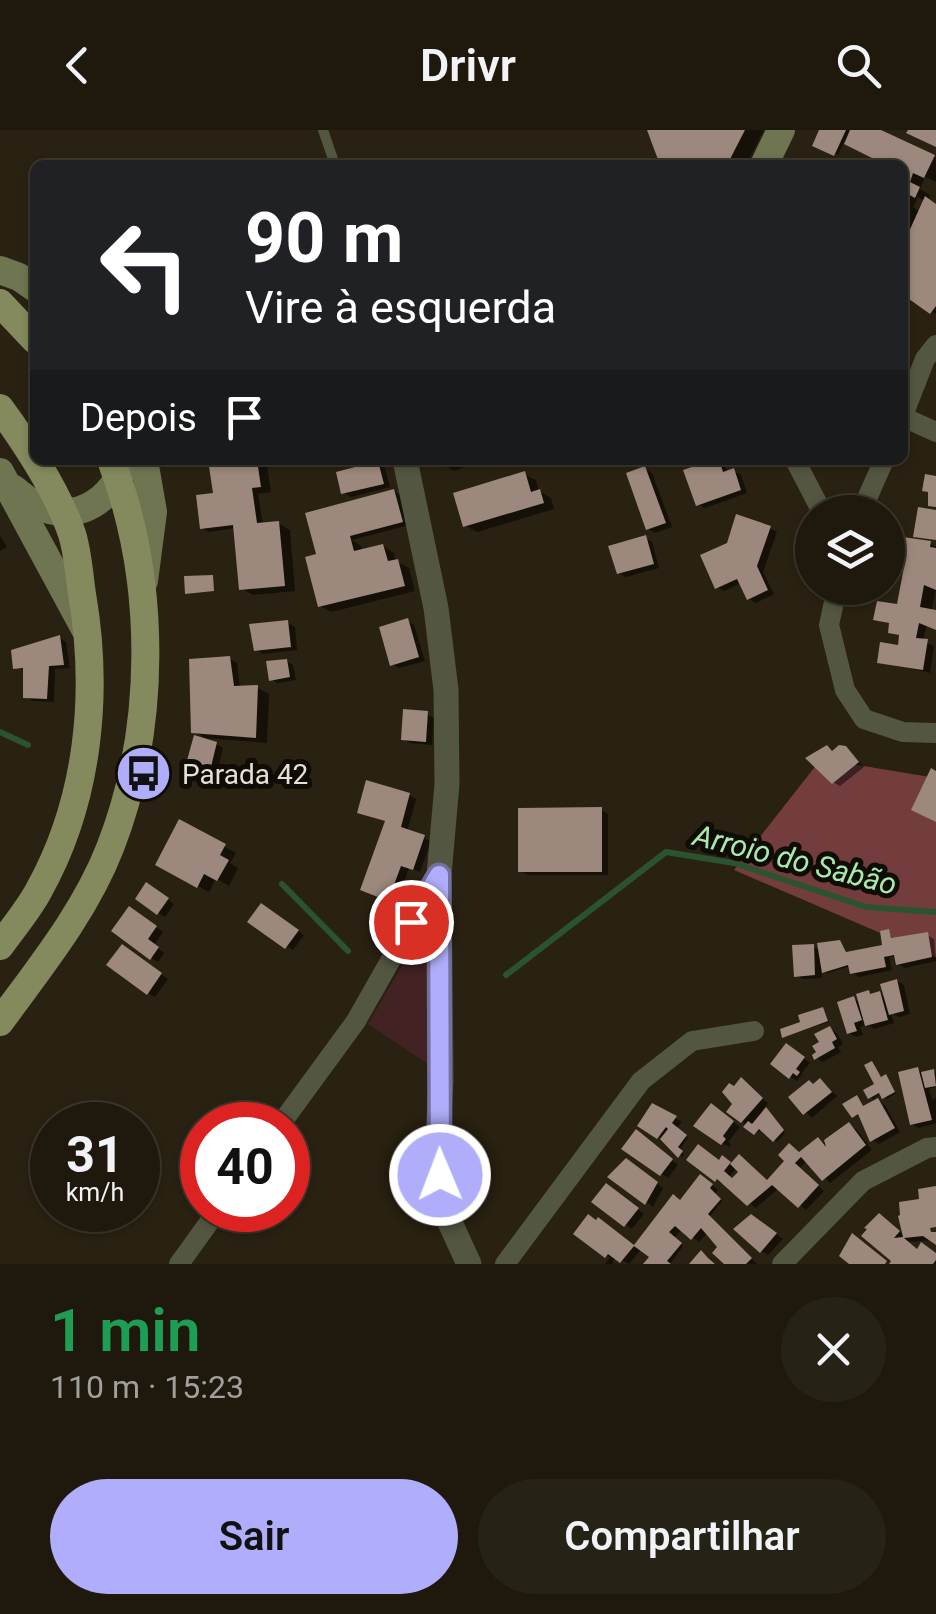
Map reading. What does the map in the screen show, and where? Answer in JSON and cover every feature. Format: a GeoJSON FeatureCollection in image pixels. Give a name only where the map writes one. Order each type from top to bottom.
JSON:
{"type":"FeatureCollection","features":[{"type":"Feature","properties":{"kind":"main road"},"geometry":{"type":"LineString","coordinates":[[766,160],[780,130]]}},
{"type":"Feature","properties":{"kind":"main road"},"geometry":{"type":"LineString","coordinates":[[0,270],[30,284]]}},
{"type":"Feature","properties":{"kind":"main road"},"geometry":{"type":"LineString","coordinates":[[0,303],[30,335]]}},
{"type":"Feature","properties":{"kind":"main road"},"geometry":{"type":"LineString","coordinates":[[0,408],[30,458]]}},
{"type":"Feature","properties":{"kind":"main road"},"geometry":{"type":"LineString","coordinates":[[0,946],[39,890],[64,832],[84,762],[90,697],[90,639],[73,536],[34,465]]}},
{"type":"Feature","properties":{"kind":"main road"},"geometry":{"type":"LineString","coordinates":[[142,598],[153,512],[145,465]]}},
{"type":"Feature","properties":{"kind":"main road"},"geometry":{"type":"LineString","coordinates":[[3,477],[32,504],[63,513],[91,506],[106,496],[119,467]]}},
{"type":"Feature","properties":{"kind":"main road"},"geometry":{"type":"LineString","coordinates":[[0,1022],[79,910],[110,848],[132,768],[144,709],[142,598],[119,467]]}},
{"type":"Feature","properties":{"kind":"main road"},"geometry":{"type":"LineString","coordinates":[[3,477],[90,639]]}},
{"type":"Feature","properties":{"kind":"street"},"geometry":{"type":"LineString","coordinates":[[908,404],[936,344]]}},
{"type":"Feature","properties":{"kind":"street"},"geometry":{"type":"LineString","coordinates":[[908,419],[936,432]]}},
{"type":"Feature","properties":{"kind":"street"},"geometry":{"type":"LineString","coordinates":[[406,465],[436,608],[446,690],[447,784],[439,875],[440,1175],[447,1216],[469,1264]]}},
{"type":"Feature","properties":{"kind":"street"},"geometry":{"type":"LineString","coordinates":[[798,465],[813,495]]}},
{"type":"Feature","properties":{"kind":"street"},"geometry":{"type":"LineString","coordinates":[[869,495],[882,465]]}},
{"type":"Feature","properties":{"kind":"street"},"geometry":{"type":"LineString","coordinates":[[833,605],[829,625],[844,690],[864,719],[903,732],[936,733]]}},
{"type":"Feature","properties":{"kind":"street"},"geometry":{"type":"LineString","coordinates":[[297,1102],[356,1021],[439,875]]}},
{"type":"Feature","properties":{"kind":"street"},"geometry":{"type":"LineString","coordinates":[[504,1264],[640,1081],[692,1041],[754,1030]]}},
{"type":"Feature","properties":{"kind":"street"},"geometry":{"type":"LineString","coordinates":[[782,1264],[863,1181],[936,1147]]}},
{"type":"Feature","properties":{"kind":"street"},"geometry":{"type":"LineString","coordinates":[[179,1264],[202,1232]]}},
{"type":"Feature","properties":{"kind":"lane"},"geometry":{"type":"LineString","coordinates":[[323,130],[333,160]]}},
{"type":"Feature","properties":{"kind":"shaded area"},"geometry":{"type":"Polygon","coordinates":[[[821,759],[936,778],[936,957],[734,870],[821,759]]]}},
{"type":"Feature","properties":{"kind":"shaded area"},"geometry":{"type":"Polygon","coordinates":[[[429,931],[433,939],[428,1064],[368,1024],[421,933],[429,931]]]}},
{"type":"Feature","properties":{"kind":"building"},"geometry":{"type":"Polygon","coordinates":[[[647,130],[745,130],[730,160],[658,160],[647,130]]]}},
{"type":"Feature","properties":{"kind":"building"},"geometry":{"type":"Polygon","coordinates":[[[819,130],[846,130],[834,156],[812,146],[819,130]]]}},
{"type":"Feature","properties":{"kind":"building"},"geometry":{"type":"Polygon","coordinates":[[[850,130],[881,130],[935,155],[924,178],[913,173],[910,182],[920,187],[915,198],[908,194],[908,160],[876,160],[844,144],[850,130]]]}},
{"type":"Feature","properties":{"kind":"building"},"geometry":{"type":"Polygon","coordinates":[[[936,130],[936,147],[906,133],[936,130]]]}},
{"type":"Feature","properties":{"kind":"building"},"geometry":{"type":"Polygon","coordinates":[[[925,196],[936,204],[936,306],[930,314],[908,298],[908,234],[925,196]]]}},
{"type":"Feature","properties":{"kind":"building"},"geometry":{"type":"Polygon","coordinates":[[[209,465],[258,465],[261,487],[252,488],[257,523],[279,521],[285,586],[239,590],[233,525],[200,529],[196,495],[213,493],[209,465]]]}},
{"type":"Feature","properties":{"kind":"building"},"geometry":{"type":"Polygon","coordinates":[[[379,465],[384,484],[341,494],[336,472],[379,465]]]}},
{"type":"Feature","properties":{"kind":"building"},"geometry":{"type":"Polygon","coordinates":[[[698,465],[721,465],[723,472],[734,468],[741,490],[696,506],[683,470],[698,465]]]}},
{"type":"Feature","properties":{"kind":"building"},"geometry":{"type":"Polygon","coordinates":[[[645,466],[666,523],[646,530],[626,473],[645,466]]]}},
{"type":"Feature","properties":{"kind":"building"},"geometry":{"type":"Polygon","coordinates":[[[525,471],[531,492],[540,489],[544,503],[463,527],[453,493],[525,471]]]}},
{"type":"Feature","properties":{"kind":"building"},"geometry":{"type":"Polygon","coordinates":[[[925,474],[936,476],[936,507],[928,506],[928,492],[922,491],[925,474]]]}},
{"type":"Feature","properties":{"kind":"building"},"geometry":{"type":"Polygon","coordinates":[[[394,489],[403,522],[350,536],[354,551],[383,544],[388,561],[398,559],[405,586],[318,607],[305,557],[316,554],[305,513],[394,489]]]}},
{"type":"Feature","properties":{"kind":"building"},"geometry":{"type":"Polygon","coordinates":[[[918,507],[936,510],[936,540],[913,537],[918,507]]]}},
{"type":"Feature","properties":{"kind":"building"},"geometry":{"type":"Polygon","coordinates":[[[736,514],[771,526],[757,566],[768,590],[747,600],[737,579],[715,589],[700,555],[727,543],[736,514]]]}},
{"type":"Feature","properties":{"kind":"building"},"geometry":{"type":"Polygon","coordinates":[[[646,535],[654,564],[617,574],[608,546],[646,535]]]}},
{"type":"Feature","properties":{"kind":"building"},"geometry":{"type":"Polygon","coordinates":[[[905,537],[931,541],[930,547],[936,548],[936,590],[924,585],[920,607],[936,610],[936,630],[919,623],[916,638],[928,639],[923,670],[877,663],[880,642],[898,645],[899,635],[888,633],[889,623],[873,620],[876,605],[905,605],[905,537]]]}},
{"type":"Feature","properties":{"kind":"building"},"geometry":{"type":"Polygon","coordinates":[[[213,575],[214,591],[185,594],[184,576],[213,575]]]}},
{"type":"Feature","properties":{"kind":"building"},"geometry":{"type":"Polygon","coordinates":[[[408,618],[419,657],[390,666],[379,627],[408,618]]]}},
{"type":"Feature","properties":{"kind":"building"},"geometry":{"type":"Polygon","coordinates":[[[288,620],[291,647],[254,651],[249,624],[288,620]]]}},
{"type":"Feature","properties":{"kind":"building"},"geometry":{"type":"Polygon","coordinates":[[[60,635],[64,665],[49,666],[47,699],[23,698],[23,668],[13,669],[11,650],[60,635]]]}},
{"type":"Feature","properties":{"kind":"building"},"geometry":{"type":"Polygon","coordinates":[[[230,656],[234,686],[258,685],[256,738],[191,733],[189,659],[230,656]]]}},
{"type":"Feature","properties":{"kind":"building"},"geometry":{"type":"Polygon","coordinates":[[[287,659],[290,677],[269,681],[266,661],[287,659]]]}},
{"type":"Feature","properties":{"kind":"building"},"geometry":{"type":"Polygon","coordinates":[[[403,709],[428,711],[426,742],[401,740],[403,709]]]}},
{"type":"Feature","properties":{"kind":"building"},"geometry":{"type":"Polygon","coordinates":[[[194,735],[217,742],[210,771],[186,764],[194,735]]]}},
{"type":"Feature","properties":{"kind":"building"},"geometry":{"type":"Polygon","coordinates":[[[827,745],[832,751],[839,745],[846,746],[859,762],[832,784],[805,758],[827,745]]]}},
{"type":"Feature","properties":{"kind":"building"},"geometry":{"type":"Polygon","coordinates":[[[148,757],[156,759],[153,770],[159,772],[154,792],[140,788],[148,757]]]}},
{"type":"Feature","properties":{"kind":"building"},"geometry":{"type":"Polygon","coordinates":[[[931,768],[936,771],[936,822],[911,810],[931,768]]]}},
{"type":"Feature","properties":{"kind":"building"},"geometry":{"type":"Polygon","coordinates":[[[366,780],[410,793],[401,827],[425,835],[413,870],[401,866],[388,901],[360,890],[385,821],[357,813],[366,780]]]}},
{"type":"Feature","properties":{"kind":"building"},"geometry":{"type":"Polygon","coordinates":[[[602,807],[602,872],[518,872],[518,808],[602,807]]]}},
{"type":"Feature","properties":{"kind":"building"},"geometry":{"type":"Polygon","coordinates":[[[179,819],[226,844],[220,855],[229,860],[217,881],[204,874],[197,888],[155,865],[179,819]]]}},
{"type":"Feature","properties":{"kind":"building"},"geometry":{"type":"Polygon","coordinates":[[[146,882],[169,898],[157,915],[135,899],[146,882]]]}},
{"type":"Feature","properties":{"kind":"building"},"geometry":{"type":"Polygon","coordinates":[[[261,903],[299,930],[285,949],[247,922],[261,903]]]}},
{"type":"Feature","properties":{"kind":"building"},"geometry":{"type":"Polygon","coordinates":[[[129,906],[157,926],[148,939],[159,947],[150,960],[111,931],[129,906]]]}},
{"type":"Feature","properties":{"kind":"building"},"geometry":{"type":"Polygon","coordinates":[[[889,929],[891,938],[928,932],[932,957],[896,965],[894,955],[884,957],[886,967],[850,974],[848,965],[822,973],[817,943],[840,940],[846,952],[882,945],[880,931],[889,929]]]}},
{"type":"Feature","properties":{"kind":"building"},"geometry":{"type":"Polygon","coordinates":[[[122,944],[162,973],[147,995],[106,965],[122,944]]]}},
{"type":"Feature","properties":{"kind":"building"},"geometry":{"type":"Polygon","coordinates":[[[814,944],[815,975],[794,977],[792,945],[814,944]]]}},
{"type":"Feature","properties":{"kind":"building"},"geometry":{"type":"Polygon","coordinates":[[[897,979],[904,1011],[889,1015],[880,984],[897,979]]]}},
{"type":"Feature","properties":{"kind":"building"},"geometry":{"type":"Polygon","coordinates":[[[869,990],[870,994],[880,991],[888,1020],[865,1026],[856,994],[869,990]]]}},
{"type":"Feature","properties":{"kind":"building"},"geometry":{"type":"Polygon","coordinates":[[[854,996],[862,1020],[854,1023],[857,1031],[847,1034],[837,1002],[854,996]]]}},
{"type":"Feature","properties":{"kind":"building"},"geometry":{"type":"Polygon","coordinates":[[[823,1007],[828,1021],[782,1038],[780,1029],[800,1022],[798,1015],[823,1007]]]}},
{"type":"Feature","properties":{"kind":"building"},"geometry":{"type":"Polygon","coordinates":[[[830,1026],[837,1039],[832,1042],[835,1048],[814,1060],[812,1055],[816,1052],[812,1046],[819,1042],[814,1034],[830,1026]]]}},
{"type":"Feature","properties":{"kind":"building"},"geometry":{"type":"Polygon","coordinates":[[[786,1043],[805,1057],[796,1069],[800,1072],[789,1079],[770,1064],[786,1043]]]}},
{"type":"Feature","properties":{"kind":"building"},"geometry":{"type":"Polygon","coordinates":[[[872,1061],[881,1077],[886,1074],[895,1092],[882,1099],[879,1093],[868,1099],[863,1090],[874,1084],[864,1065],[872,1061]]]}},
{"type":"Feature","properties":{"kind":"building"},"geometry":{"type":"Polygon","coordinates":[[[918,1067],[932,1120],[910,1125],[898,1072],[918,1067]]]}},
{"type":"Feature","properties":{"kind":"building"},"geometry":{"type":"Polygon","coordinates":[[[934,1069],[936,1086],[925,1088],[921,1072],[934,1069]]]}},
{"type":"Feature","properties":{"kind":"building"},"geometry":{"type":"Polygon","coordinates":[[[741,1077],[763,1098],[741,1123],[726,1112],[732,1104],[722,1092],[741,1077]]]}},
{"type":"Feature","properties":{"kind":"building"},"geometry":{"type":"Polygon","coordinates":[[[820,1078],[832,1092],[803,1115],[788,1097],[809,1080],[813,1084],[820,1078]]]}},
{"type":"Feature","properties":{"kind":"building"},"geometry":{"type":"Polygon","coordinates":[[[857,1095],[863,1106],[878,1098],[895,1128],[870,1142],[858,1114],[852,1118],[842,1104],[857,1095]]]}},
{"type":"Feature","properties":{"kind":"building"},"geometry":{"type":"Polygon","coordinates":[[[652,1103],[677,1116],[672,1123],[687,1135],[678,1147],[683,1151],[678,1158],[660,1139],[666,1127],[657,1139],[637,1126],[652,1103]]]}},
{"type":"Feature","properties":{"kind":"building"},"geometry":{"type":"Polygon","coordinates":[[[711,1103],[734,1121],[721,1145],[693,1126],[711,1103]]]}},
{"type":"Feature","properties":{"kind":"building"},"geometry":{"type":"Polygon","coordinates":[[[766,1107],[784,1130],[773,1142],[759,1129],[754,1135],[743,1127],[748,1121],[752,1124],[766,1107]]]}},
{"type":"Feature","properties":{"kind":"building"},"geometry":{"type":"Polygon","coordinates":[[[849,1122],[866,1145],[822,1181],[801,1157],[795,1163],[819,1185],[798,1208],[772,1185],[747,1206],[717,1179],[715,1182],[686,1160],[698,1144],[719,1160],[722,1155],[731,1162],[724,1171],[732,1178],[738,1172],[730,1164],[739,1154],[767,1180],[784,1161],[778,1155],[789,1143],[799,1152],[818,1137],[826,1147],[824,1140],[849,1122]]]}},
{"type":"Feature","properties":{"kind":"building"},"geometry":{"type":"Polygon","coordinates":[[[636,1129],[673,1159],[660,1176],[621,1149],[636,1129]]]}},
{"type":"Feature","properties":{"kind":"building"},"geometry":{"type":"Polygon","coordinates":[[[626,1158],[658,1182],[645,1205],[607,1177],[626,1158]]]}},
{"type":"Feature","properties":{"kind":"building"},"geometry":{"type":"Polygon","coordinates":[[[700,1174],[713,1184],[710,1188],[721,1199],[708,1214],[752,1258],[746,1264],[724,1264],[712,1253],[717,1247],[701,1228],[691,1240],[675,1226],[669,1232],[682,1243],[667,1261],[671,1264],[643,1264],[649,1257],[634,1246],[620,1263],[608,1254],[605,1258],[573,1234],[588,1214],[596,1220],[598,1217],[634,1245],[673,1194],[680,1200],[700,1174]]]}},
{"type":"Feature","properties":{"kind":"building"},"geometry":{"type":"Polygon","coordinates":[[[606,1183],[639,1208],[624,1227],[591,1202],[606,1183]]]}},
{"type":"Feature","properties":{"kind":"building"},"geometry":{"type":"Polygon","coordinates":[[[936,1186],[936,1227],[930,1228],[936,1232],[936,1245],[923,1236],[904,1238],[917,1249],[921,1242],[936,1253],[936,1260],[933,1264],[889,1264],[891,1261],[861,1236],[867,1229],[864,1228],[879,1213],[900,1231],[894,1238],[903,1237],[899,1202],[919,1199],[918,1189],[936,1186]]]}},
{"type":"Feature","properties":{"kind":"building"},"geometry":{"type":"Polygon","coordinates":[[[751,1214],[777,1233],[760,1253],[733,1229],[751,1214]]]}},
{"type":"Feature","properties":{"kind":"building"},"geometry":{"type":"Polygon","coordinates":[[[852,1233],[887,1261],[885,1264],[849,1264],[839,1256],[852,1233]]]}},
{"type":"Feature","properties":{"kind":"building"},"geometry":{"type":"Polygon","coordinates":[[[701,1250],[708,1258],[715,1264],[689,1264],[701,1250]]]}},
{"type":"Feature","properties":{"kind":"waterway"},"geometry":{"type":"LineString","coordinates":[[0,732],[28,745]]}},
{"type":"Feature","properties":{"kind":"waterway","name":"Arroio do Sabão"},"geometry":{"type":"LineString","coordinates":[[506,975],[666,852],[734,863],[866,907],[936,912]]}},
{"type":"Feature","properties":{"kind":"waterway","name":"Arroio do Sabão"},"geometry":{"type":"LineString","coordinates":[[282,884],[348,951]]}},
{"type":"Feature","properties":{"kind":"place","name":"Parada 42"},"geometry":{"type":"Point","coordinates":[143,774]}},
{"type":"Feature","properties":{"kind":"route"},"geometry":{"type":"LineString","coordinates":[[411,922],[439,875],[440,1175]]}}]}
